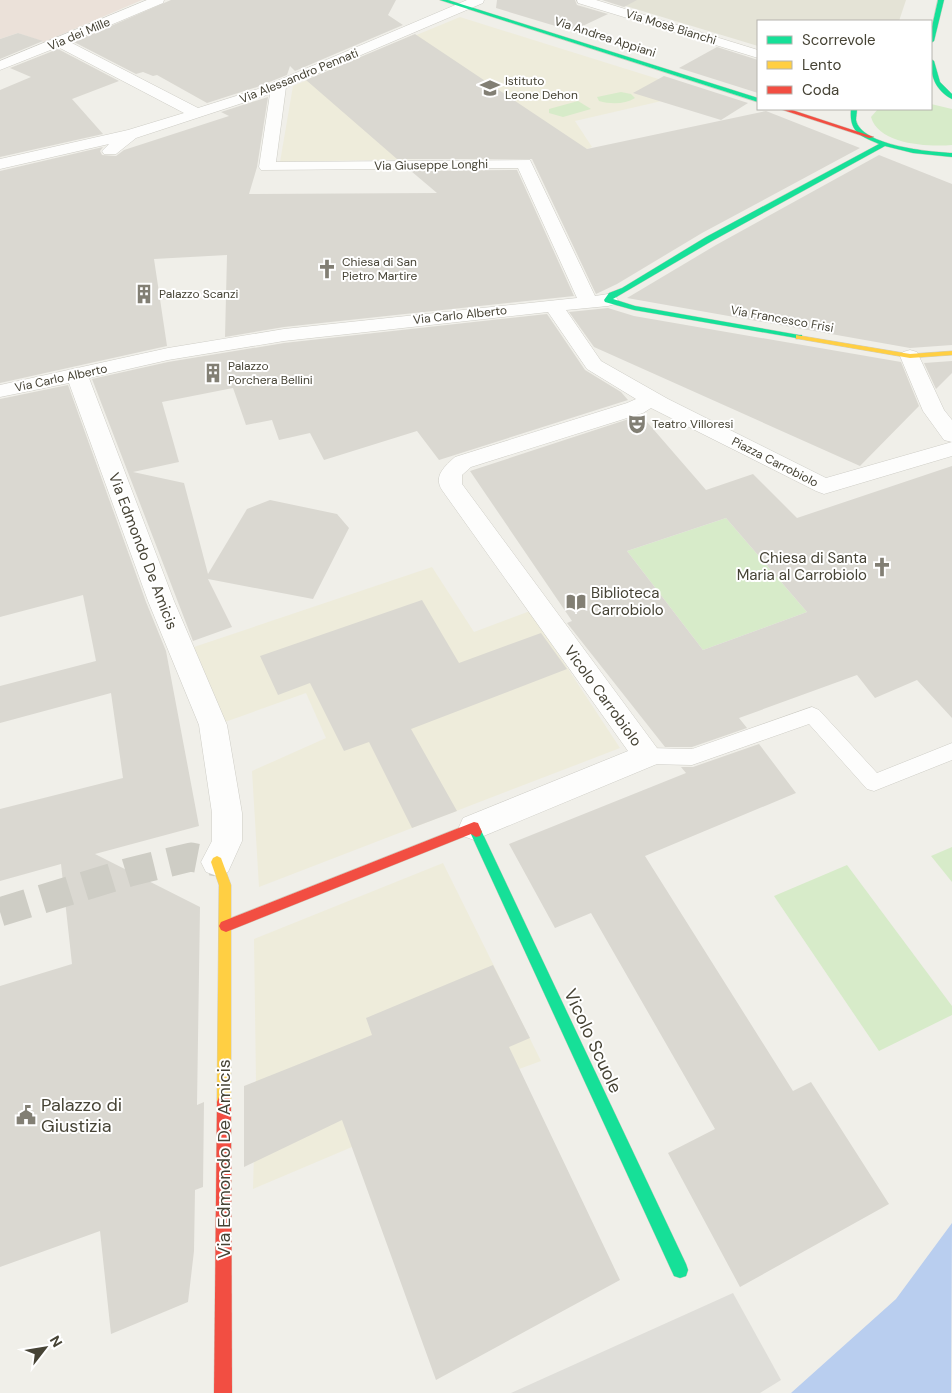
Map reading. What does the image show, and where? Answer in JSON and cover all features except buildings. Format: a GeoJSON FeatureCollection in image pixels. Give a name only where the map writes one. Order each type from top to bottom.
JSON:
{"type":"FeatureCollection","features":[{"type":"Feature","properties":{"kind":"street","name":"Via dei Mille"},"geometry":{"type":"LineString","coordinates":[[0,66],[158,0]]}},
{"type":"Feature","properties":{"kind":"street","name":"Via Andrea Appiani"},"geometry":{"type":"LineString","coordinates":[[443,0],[757,100]]}},
{"type":"Feature","properties":{"kind":"street","name":"Via Alessandro Pennati"},"geometry":{"type":"LineString","coordinates":[[0,164],[130,135],[243,100],[478,0]]}},
{"type":"Feature","properties":{"kind":"street","name":"Via Mosè Bianchi"},"geometry":{"type":"LineString","coordinates":[[583,0],[757,54]]}},
{"type":"Feature","properties":{"kind":"street"},"geometry":{"type":"LineString","coordinates":[[932,37],[941,0]]}},
{"type":"Feature","properties":{"kind":"street"},"geometry":{"type":"LineString","coordinates":[[60,42],[198,114]]}},
{"type":"Feature","properties":{"kind":"street"},"geometry":{"type":"LineString","coordinates":[[932,67],[937,86],[952,98]]}},
{"type":"Feature","properties":{"kind":"street","name":"Via Giuseppe Longhi"},"geometry":{"type":"LineString","coordinates":[[279,86],[267,167],[524,163],[588,301]]}},
{"type":"Feature","properties":{"kind":"street"},"geometry":{"type":"LineString","coordinates":[[932,94],[952,98]]}},
{"type":"Feature","properties":{"kind":"street"},"geometry":{"type":"LineString","coordinates":[[786,110],[871,137],[936,165]]}},
{"type":"Feature","properties":{"kind":"street"},"geometry":{"type":"LineString","coordinates":[[854,110],[852,116],[854,122],[871,137]]}},
{"type":"Feature","properties":{"kind":"street","name":"Via Alessandro Pennati"},"geometry":{"type":"LineString","coordinates":[[110,151],[130,135]]}},
{"type":"Feature","properties":{"kind":"street"},"geometry":{"type":"LineString","coordinates":[[888,145],[916,152],[952,155]]}},
{"type":"Feature","properties":{"kind":"street","name":"Via Carlo Alberto"},"geometry":{"type":"LineString","coordinates":[[0,391],[77,376],[168,354],[275,336],[608,300],[612,295],[625,290],[709,239],[888,145]]}},
{"type":"Feature","properties":{"kind":"street","name":"Via Francesco Frisi"},"geometry":{"type":"LineString","coordinates":[[608,300],[619,305],[634,308],[910,356],[952,353]]}},
{"type":"Feature","properties":{"kind":"street","name":"Piazza Carrobiolo"},"geometry":{"type":"LineString","coordinates":[[553,305],[594,364],[643,403],[824,486],[952,449]]}},
{"type":"Feature","properties":{"kind":"street"},"geometry":{"type":"LineString","coordinates":[[910,356],[934,411],[952,435]]}},
{"type":"Feature","properties":{"kind":"street","name":"Via Edmondo De Amicis"},"geometry":{"type":"LineString","coordinates":[[77,376],[161,601],[213,725],[227,813],[227,841],[216,862],[225,885],[226,926],[223,1393]]}},
{"type":"Feature","properties":{"kind":"street","name":"Vicolo Carrobiolo"},"geometry":{"type":"LineString","coordinates":[[226,926],[474,828],[647,756],[450,485],[451,473],[463,462],[643,403]]}},
{"type":"Feature","properties":{"kind":"street","name":"Vicolo Scuole"},"geometry":{"type":"LineString","coordinates":[[474,828],[680,1270]]}},
{"type":"Feature","properties":{"kind":"lane"},"geometry":{"type":"LineString","coordinates":[[647,756],[692,757],[812,715],[874,782],[952,752]]}},
{"type":"Feature","properties":{"kind":"shaded area"},"geometry":{"type":"Polygon","coordinates":[[[0,0],[142,0],[44,42],[18,33],[0,39],[0,0]]]}},
{"type":"Feature","properties":{"kind":"shaded area"},"geometry":{"type":"Polygon","coordinates":[[[606,0],[906,0],[899,20],[757,20],[757,46],[606,0]]]}},
{"type":"Feature","properties":{"kind":"shaded area","name":"Istituto Leone Dehon"},"geometry":{"type":"Polygon","coordinates":[[[460,17],[681,86],[666,100],[575,121],[592,147],[569,156],[280,162],[293,86],[460,17]]]}},
{"type":"Feature","properties":{"kind":"shaded area"},"geometry":{"type":"Polygon","coordinates":[[[432,567],[474,632],[530,611],[620,748],[259,887],[252,771],[326,738],[306,693],[225,722],[194,647],[432,567]]]}},
{"type":"Feature","properties":{"kind":"shaded area"},"geometry":{"type":"Polygon","coordinates":[[[443,863],[541,1061],[519,1069],[352,1147],[253,1189],[256,1081],[254,939],[443,863]]]}},
{"type":"Feature","properties":{"kind":"shaded area"},"geometry":{"type":"Polygon","coordinates":[[[733,1293],[781,1380],[760,1393],[511,1393],[733,1293]]]}},
{"type":"Feature","properties":{"kind":"green space"},"geometry":{"type":"Polygon","coordinates":[[[621,92],[631,94],[635,98],[622,103],[612,103],[599,101],[597,97],[621,92]]]}},
{"type":"Feature","properties":{"kind":"green space"},"geometry":{"type":"Polygon","coordinates":[[[578,101],[591,109],[563,117],[549,113],[549,109],[578,101]]]}},
{"type":"Feature","properties":{"kind":"green space"},"geometry":{"type":"Polygon","coordinates":[[[932,104],[952,109],[952,145],[918,144],[894,139],[876,126],[871,117],[877,110],[932,110],[932,104]]]}},
{"type":"Feature","properties":{"kind":"green space"},"geometry":{"type":"Polygon","coordinates":[[[726,518],[807,612],[703,650],[627,551],[726,518]]]}},
{"type":"Feature","properties":{"kind":"green space"},"geometry":{"type":"Polygon","coordinates":[[[952,847],[952,882],[931,856],[952,847]]]}},
{"type":"Feature","properties":{"kind":"green space"},"geometry":{"type":"Polygon","coordinates":[[[847,865],[952,1006],[952,1015],[879,1051],[774,896],[847,865]]]}},
{"type":"Feature","properties":{"kind":"water"},"geometry":{"type":"Polygon","coordinates":[[[952,1223],[951,1393],[791,1393],[896,1299],[952,1223]]]}},
{"type":"Feature","properties":{"kind":"tunnel"},"geometry":{"type":"LineString","coordinates":[[0,912],[130,872],[191,857],[217,862]]}},
{"type":"Feature","properties":{"kind":"traffic: fast"},"geometry":{"type":"LineString","coordinates":[[443,0],[757,100]]}},
{"type":"Feature","properties":{"kind":"traffic: fast"},"geometry":{"type":"LineString","coordinates":[[932,37],[941,0]]}},
{"type":"Feature","properties":{"kind":"traffic: fast"},"geometry":{"type":"LineString","coordinates":[[932,66],[937,82],[952,97]]}},
{"type":"Feature","properties":{"kind":"traffic: fast"},"geometry":{"type":"LineString","coordinates":[[854,110],[853,121],[858,130],[881,143],[913,151],[952,155]]}},
{"type":"Feature","properties":{"kind":"traffic: fast"},"geometry":{"type":"LineString","coordinates":[[799,337],[634,308],[608,300],[612,295],[625,290],[709,239],[884,144]]}},
{"type":"Feature","properties":{"kind":"traffic: fast"},"geometry":{"type":"LineString","coordinates":[[476,832],[680,1270]]}},
{"type":"Feature","properties":{"kind":"traffic: slow"},"geometry":{"type":"LineString","coordinates":[[799,337],[910,356],[952,353]]}},
{"type":"Feature","properties":{"kind":"traffic: slow"},"geometry":{"type":"LineString","coordinates":[[217,862],[225,885],[224,1102]]}},
{"type":"Feature","properties":{"kind":"traffic: jam"},"geometry":{"type":"LineString","coordinates":[[786,110],[871,137]]}},
{"type":"Feature","properties":{"kind":"traffic: jam"},"geometry":{"type":"LineString","coordinates":[[226,926],[474,827],[476,832]]}},
{"type":"Feature","properties":{"kind":"traffic: jam"},"geometry":{"type":"LineString","coordinates":[[223,1393],[224,1102]]}},
{"type":"Feature","properties":{"kind":"place","name":"Istituto Leone Dehon"},"geometry":{"type":"Point","coordinates":[490,88]}},
{"type":"Feature","properties":{"kind":"place","name":"Chiesa di San Pietro Martire"},"geometry":{"type":"Point","coordinates":[327,269]}},
{"type":"Feature","properties":{"kind":"place","name":"Palazzo Scanzi"},"geometry":{"type":"Point","coordinates":[144,294]}},
{"type":"Feature","properties":{"kind":"place","name":"Palazzo Porchera Bellini"},"geometry":{"type":"Point","coordinates":[213,373]}},
{"type":"Feature","properties":{"kind":"place","name":"Teatro Villoresi"},"geometry":{"type":"Point","coordinates":[637,424]}},
{"type":"Feature","properties":{"kind":"place","name":"Chiesa di Santa Maria al Carrobiolo"},"geometry":{"type":"Point","coordinates":[882,567]}},
{"type":"Feature","properties":{"kind":"place","name":"Biblioteca Carrobiolo"},"geometry":{"type":"Point","coordinates":[576,602]}},
{"type":"Feature","properties":{"kind":"place","name":"Palazzo di Giustizia"},"geometry":{"type":"Point","coordinates":[26,1115]}}]}
